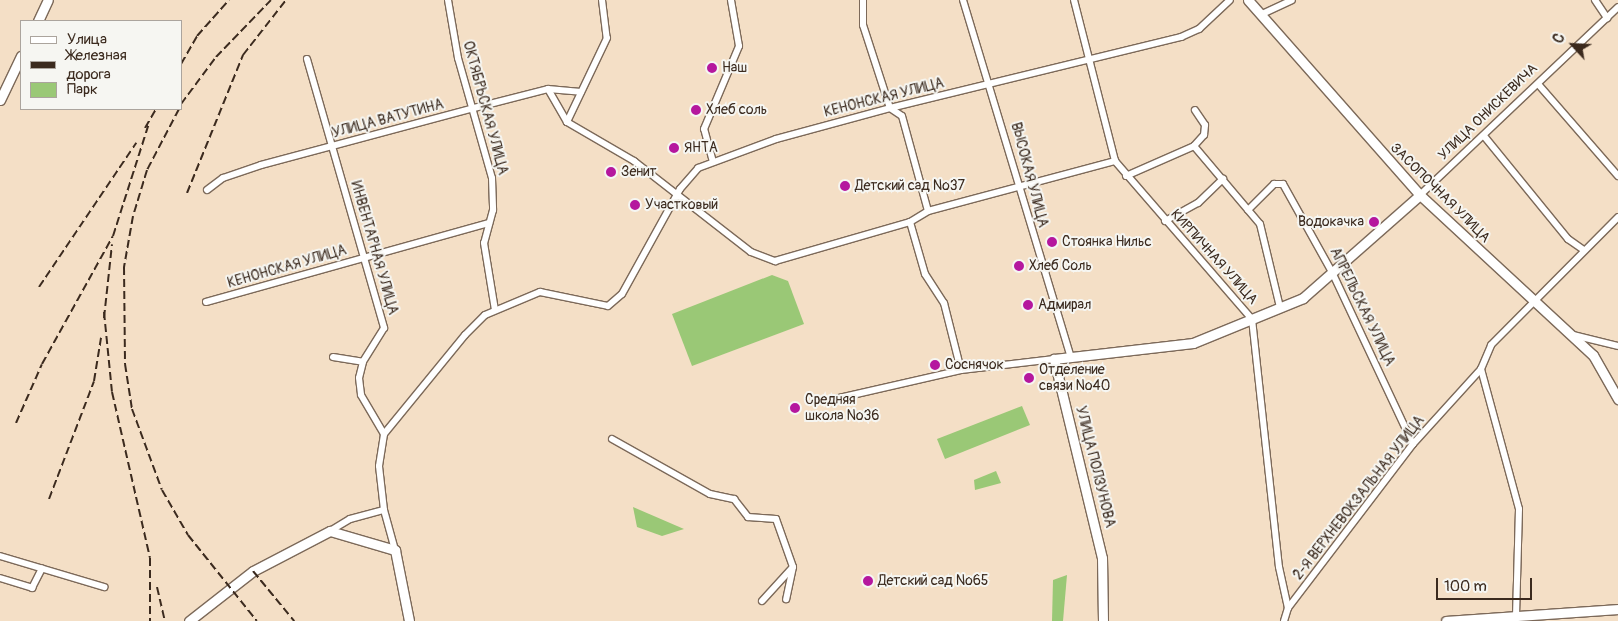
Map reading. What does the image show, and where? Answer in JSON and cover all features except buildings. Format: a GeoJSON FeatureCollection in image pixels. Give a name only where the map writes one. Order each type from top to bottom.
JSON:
{"type":"FeatureCollection","features":[{"type":"Feature","properties":{"kind":"street"},"geometry":{"type":"LineString","coordinates":[[38,20],[48,0]]}},
{"type":"Feature","properties":{"kind":"street","name":"ОКТЯБРЬСКАЯ УЛИЦА"},"geometry":{"type":"LineString","coordinates":[[448,0],[458,58],[474,108],[492,178],[489,223],[484,243],[494,310]]}},
{"type":"Feature","properties":{"kind":"street"},"geometry":{"type":"LineString","coordinates":[[567,122],[607,38],[602,0]]}},
{"type":"Feature","properties":{"kind":"street"},"geometry":{"type":"LineString","coordinates":[[713,162],[704,129],[740,46],[730,0]]}},
{"type":"Feature","properties":{"kind":"street"},"geometry":{"type":"LineString","coordinates":[[864,0],[863,25],[890,108],[902,116],[928,210]]}},
{"type":"Feature","properties":{"kind":"street","name":"ВЫСОКАЯ УЛИЦА"},"geometry":{"type":"LineString","coordinates":[[962,0],[991,84],[1019,185],[1071,357]]}},
{"type":"Feature","properties":{"kind":"street","name":"КИРПИЧНАЯ УЛИЦА"},"geometry":{"type":"LineString","coordinates":[[1074,0],[1114,162],[1252,319],[1279,567],[1288,608]]}},
{"type":"Feature","properties":{"kind":"street","name":"КЕНОНСКАЯ УЛИЦА"},"geometry":{"type":"LineString","coordinates":[[494,310],[540,292],[608,306],[627,286],[677,195],[693,172],[713,162],[890,108],[1181,37],[1199,29],[1230,0]]}},
{"type":"Feature","properties":{"kind":"street","name":"ЗАСОПОЧНАЯ УЛИЦА"},"geometry":{"type":"LineString","coordinates":[[1248,0],[1420,195],[1593,355],[1618,399]]}},
{"type":"Feature","properties":{"kind":"street"},"geometry":{"type":"LineString","coordinates":[[1260,15],[1292,0]]}},
{"type":"Feature","properties":{"kind":"street"},"geometry":{"type":"LineString","coordinates":[[1595,0],[1607,18]]}},
{"type":"Feature","properties":{"kind":"street","name":"УЛИЦА ОНИСКЕВИЧА"},"geometry":{"type":"LineString","coordinates":[[1054,359],[1193,343],[1303,298],[1484,136],[1618,7]]}},
{"type":"Feature","properties":{"kind":"street"},"geometry":{"type":"LineString","coordinates":[[0,100],[20,58]]}},
{"type":"Feature","properties":{"kind":"street","name":"ИНВЕНТАРНАЯ УЛИЦА"},"geometry":{"type":"LineString","coordinates":[[307,59],[384,328],[363,362],[361,395],[384,434]]}},
{"type":"Feature","properties":{"kind":"street"},"geometry":{"type":"LineString","coordinates":[[1538,84],[1618,176]]}},
{"type":"Feature","properties":{"kind":"street"},"geometry":{"type":"LineString","coordinates":[[548,89],[567,122],[634,161],[751,252],[774,261],[910,222],[928,210],[1114,162]]}},
{"type":"Feature","properties":{"kind":"street","name":"УЛИЦА ВАТУТИНА"},"geometry":{"type":"LineString","coordinates":[[207,190],[223,178],[474,108],[548,89],[580,92]]}},
{"type":"Feature","properties":{"kind":"street"},"geometry":{"type":"LineString","coordinates":[[1126,176],[1194,146],[1204,135],[1205,125],[1195,110]]}},
{"type":"Feature","properties":{"kind":"street"},"geometry":{"type":"LineString","coordinates":[[1484,136],[1568,239],[1584,250]]}},
{"type":"Feature","properties":{"kind":"street"},"geometry":{"type":"LineString","coordinates":[[1194,146],[1260,224],[1280,307]]}},
{"type":"Feature","properties":{"kind":"street"},"geometry":{"type":"LineString","coordinates":[[1165,221],[1198,203],[1223,179]]}},
{"type":"Feature","properties":{"kind":"street","name":"АПРЕЛЬСКАЯ УЛИЦА"},"geometry":{"type":"LineString","coordinates":[[1248,210],[1274,184],[1283,184],[1332,272],[1413,444]]}},
{"type":"Feature","properties":{"kind":"street","name":"2-Я ВЕРХНЕВОКЗАЛЬНАЯ УЛИЦА"},"geometry":{"type":"LineString","coordinates":[[1284,621],[1288,608],[1413,444],[1480,369],[1491,345],[1534,299],[1544,295],[1584,250],[1618,218]]}},
{"type":"Feature","properties":{"kind":"street"},"geometry":{"type":"LineString","coordinates":[[910,222],[925,274],[944,302],[961,370]]}},
{"type":"Feature","properties":{"kind":"street","name":"КЕНОНСКАЯ УЛИЦА"},"geometry":{"type":"LineString","coordinates":[[206,302],[489,223]]}},
{"type":"Feature","properties":{"kind":"street"},"geometry":{"type":"LineString","coordinates":[[409,621],[395,550],[384,510],[379,466],[384,434],[465,335],[494,310]]}},
{"type":"Feature","properties":{"kind":"street"},"geometry":{"type":"LineString","coordinates":[[1570,334],[1618,346]]}},
{"type":"Feature","properties":{"kind":"street"},"geometry":{"type":"LineString","coordinates":[[334,357],[363,362]]}},
{"type":"Feature","properties":{"kind":"street"},"geometry":{"type":"LineString","coordinates":[[839,398],[961,370],[1054,359]]}},
{"type":"Feature","properties":{"kind":"street","name":"УЛИЦА ПОЛЗУНОВА"},"geometry":{"type":"LineString","coordinates":[[1054,359],[1102,558],[1102,621]]}},
{"type":"Feature","properties":{"kind":"street"},"geometry":{"type":"LineString","coordinates":[[1480,369],[1519,509],[1516,616]]}},
{"type":"Feature","properties":{"kind":"street"},"geometry":{"type":"LineString","coordinates":[[612,439],[710,494],[734,499],[748,517],[776,519],[793,567],[786,599]]}},
{"type":"Feature","properties":{"kind":"street"},"geometry":{"type":"LineString","coordinates":[[189,621],[253,571],[350,519],[384,510]]}},
{"type":"Feature","properties":{"kind":"street"},"geometry":{"type":"LineString","coordinates":[[330,531],[395,550]]}},
{"type":"Feature","properties":{"kind":"street"},"geometry":{"type":"LineString","coordinates":[[0,556],[104,587]]}},
{"type":"Feature","properties":{"kind":"street"},"geometry":{"type":"LineString","coordinates":[[762,601],[793,567]]}},
{"type":"Feature","properties":{"kind":"street"},"geometry":{"type":"LineString","coordinates":[[0,578],[32,588],[42,568]]}},
{"type":"Feature","properties":{"kind":"street"},"geometry":{"type":"LineString","coordinates":[[1448,621],[1618,609]]}},
{"type":"Feature","properties":{"kind":"green space"},"geometry":{"type":"Polygon","coordinates":[[[772,275],[788,281],[804,324],[692,366],[672,314],[772,275]]]}},
{"type":"Feature","properties":{"kind":"green space"},"geometry":{"type":"Polygon","coordinates":[[[1022,406],[1030,425],[945,459],[937,439],[1022,406]]]}},
{"type":"Feature","properties":{"kind":"green space"},"geometry":{"type":"Polygon","coordinates":[[[996,471],[1001,483],[975,490],[974,480],[996,471]]]}},
{"type":"Feature","properties":{"kind":"green space"},"geometry":{"type":"Polygon","coordinates":[[[633,507],[684,529],[662,536],[637,527],[633,507]]]}},
{"type":"Feature","properties":{"kind":"green space"},"geometry":{"type":"Polygon","coordinates":[[[1067,575],[1063,621],[1052,621],[1053,580],[1067,575]]]}},
{"type":"Feature","properties":{"kind":"railway"},"geometry":{"type":"LineString","coordinates":[[182,62],[197,36],[229,0]]}},
{"type":"Feature","properties":{"kind":"railway"},"geometry":{"type":"LineString","coordinates":[[182,103],[216,57],[271,0]]}},
{"type":"Feature","properties":{"kind":"railway"},"geometry":{"type":"LineString","coordinates":[[187,193],[243,55],[286,0]]}},
{"type":"Feature","properties":{"kind":"railway"},"geometry":{"type":"LineString","coordinates":[[145,128],[155,110]]}},
{"type":"Feature","properties":{"kind":"railway"},"geometry":{"type":"LineString","coordinates":[[178,110],[147,170],[133,216],[124,267],[125,364],[132,409],[162,490],[188,535],[257,621]]}},
{"type":"Feature","properties":{"kind":"railway"},"geometry":{"type":"LineString","coordinates":[[16,423],[42,364],[113,236],[149,123]]}},
{"type":"Feature","properties":{"kind":"railway"},"geometry":{"type":"LineString","coordinates":[[39,287],[136,143]]}},
{"type":"Feature","properties":{"kind":"railway"},"geometry":{"type":"LineString","coordinates":[[104,318],[112,244]]}},
{"type":"Feature","properties":{"kind":"railway"},"geometry":{"type":"LineString","coordinates":[[104,312],[112,392],[150,558],[150,621]]}},
{"type":"Feature","properties":{"kind":"railway"},"geometry":{"type":"LineString","coordinates":[[49,499],[94,381],[101,338]]}},
{"type":"Feature","properties":{"kind":"railway"},"geometry":{"type":"LineString","coordinates":[[253,571],[294,621]]}},
{"type":"Feature","properties":{"kind":"railway"},"geometry":{"type":"LineString","coordinates":[[157,587],[165,621]]}},
{"type":"Feature","properties":{"kind":"place","name":"Наш"},"geometry":{"type":"Point","coordinates":[712,68]}},
{"type":"Feature","properties":{"kind":"place","name":"Хлеб соль"},"geometry":{"type":"Point","coordinates":[696,110]}},
{"type":"Feature","properties":{"kind":"place","name":"ЯНТА"},"geometry":{"type":"Point","coordinates":[674,148]}},
{"type":"Feature","properties":{"kind":"place","name":"Зенит"},"geometry":{"type":"Point","coordinates":[611,172]}},
{"type":"Feature","properties":{"kind":"place","name":"Детский сад №37"},"geometry":{"type":"Point","coordinates":[845,186]}},
{"type":"Feature","properties":{"kind":"place","name":"Участковый"},"geometry":{"type":"Point","coordinates":[635,205]}},
{"type":"Feature","properties":{"kind":"place","name":"Водокачка"},"geometry":{"type":"Point","coordinates":[1374,222]}},
{"type":"Feature","properties":{"kind":"place","name":"Стоянка Нильс"},"geometry":{"type":"Point","coordinates":[1052,242]}},
{"type":"Feature","properties":{"kind":"place","name":"Хлеб Соль"},"geometry":{"type":"Point","coordinates":[1019,266]}},
{"type":"Feature","properties":{"kind":"place","name":"Адмирал"},"geometry":{"type":"Point","coordinates":[1028,305]}},
{"type":"Feature","properties":{"kind":"place","name":"Соснячок"},"geometry":{"type":"Point","coordinates":[935,365]}},
{"type":"Feature","properties":{"kind":"place","name":"Отделение связи №40"},"geometry":{"type":"Point","coordinates":[1029,378]}},
{"type":"Feature","properties":{"kind":"place","name":"Средняя школа №36"},"geometry":{"type":"Point","coordinates":[795,408]}},
{"type":"Feature","properties":{"kind":"place","name":"Детский сад №65"},"geometry":{"type":"Point","coordinates":[868,581]}}]}
